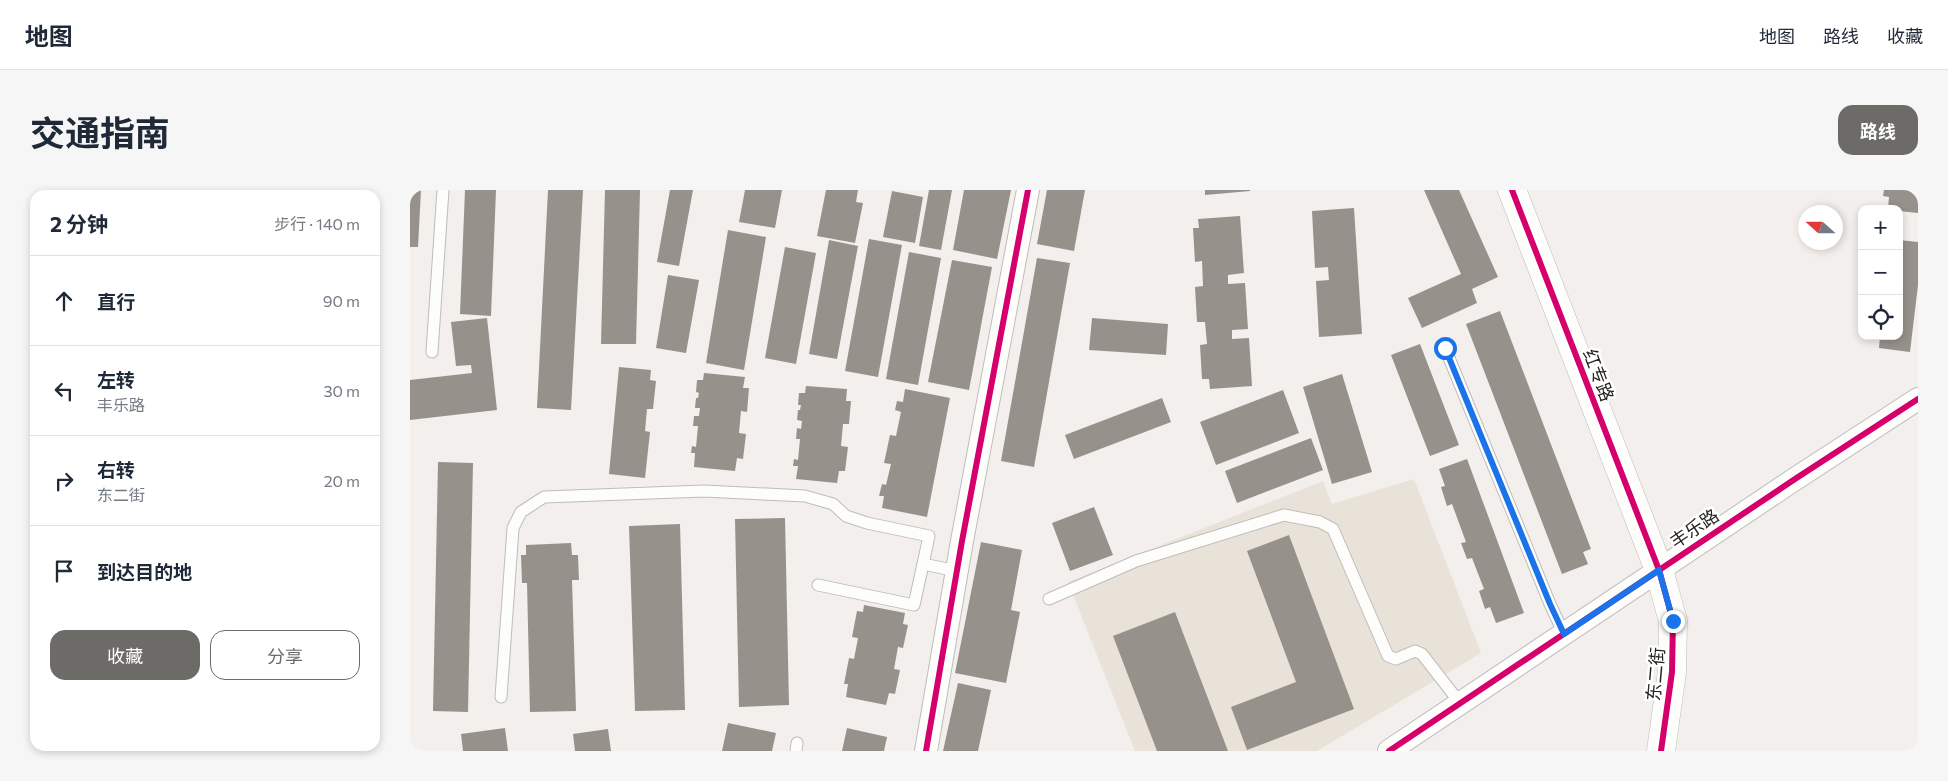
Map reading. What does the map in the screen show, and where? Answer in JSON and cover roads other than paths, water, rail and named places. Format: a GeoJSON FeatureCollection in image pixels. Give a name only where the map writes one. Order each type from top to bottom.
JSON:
{"type":"FeatureCollection","features":[{"type":"Feature","properties":{"kind":"street"},"geometry":{"type":"LineString","coordinates":[[926,751],[957,571],[1028,190]]}},
{"type":"Feature","properties":{"kind":"street","name":"红专路"},"geometry":{"type":"LineString","coordinates":[[1512,190],[1659,570]]}},
{"type":"Feature","properties":{"kind":"street","name":"丰乐路"},"geometry":{"type":"LineString","coordinates":[[1389,751],[1918,399]]}},
{"type":"Feature","properties":{"kind":"street","name":"东二街"},"geometry":{"type":"LineString","coordinates":[[1659,570],[1673,621],[1672,672],[1661,751]]}},
{"type":"Feature","properties":{"kind":"lane"},"geometry":{"type":"LineString","coordinates":[[432,352],[443,190]]}},
{"type":"Feature","properties":{"kind":"lane"},"geometry":{"type":"LineString","coordinates":[[1445,348],[1564,634]]}},
{"type":"Feature","properties":{"kind":"lane"},"geometry":{"type":"LineString","coordinates":[[501,697],[513,528],[521,512],[544,497],[704,491],[805,496],[833,504],[846,516],[867,523],[929,536],[914,605],[818,585]]}},
{"type":"Feature","properties":{"kind":"lane"},"geometry":{"type":"LineString","coordinates":[[1048,599],[1136,561],[1284,515],[1320,522],[1333,529],[1388,656],[1396,660],[1415,650],[1422,654],[1460,703]]}},
{"type":"Feature","properties":{"kind":"lane"},"geometry":{"type":"LineString","coordinates":[[923,564],[957,571]]}}]}
